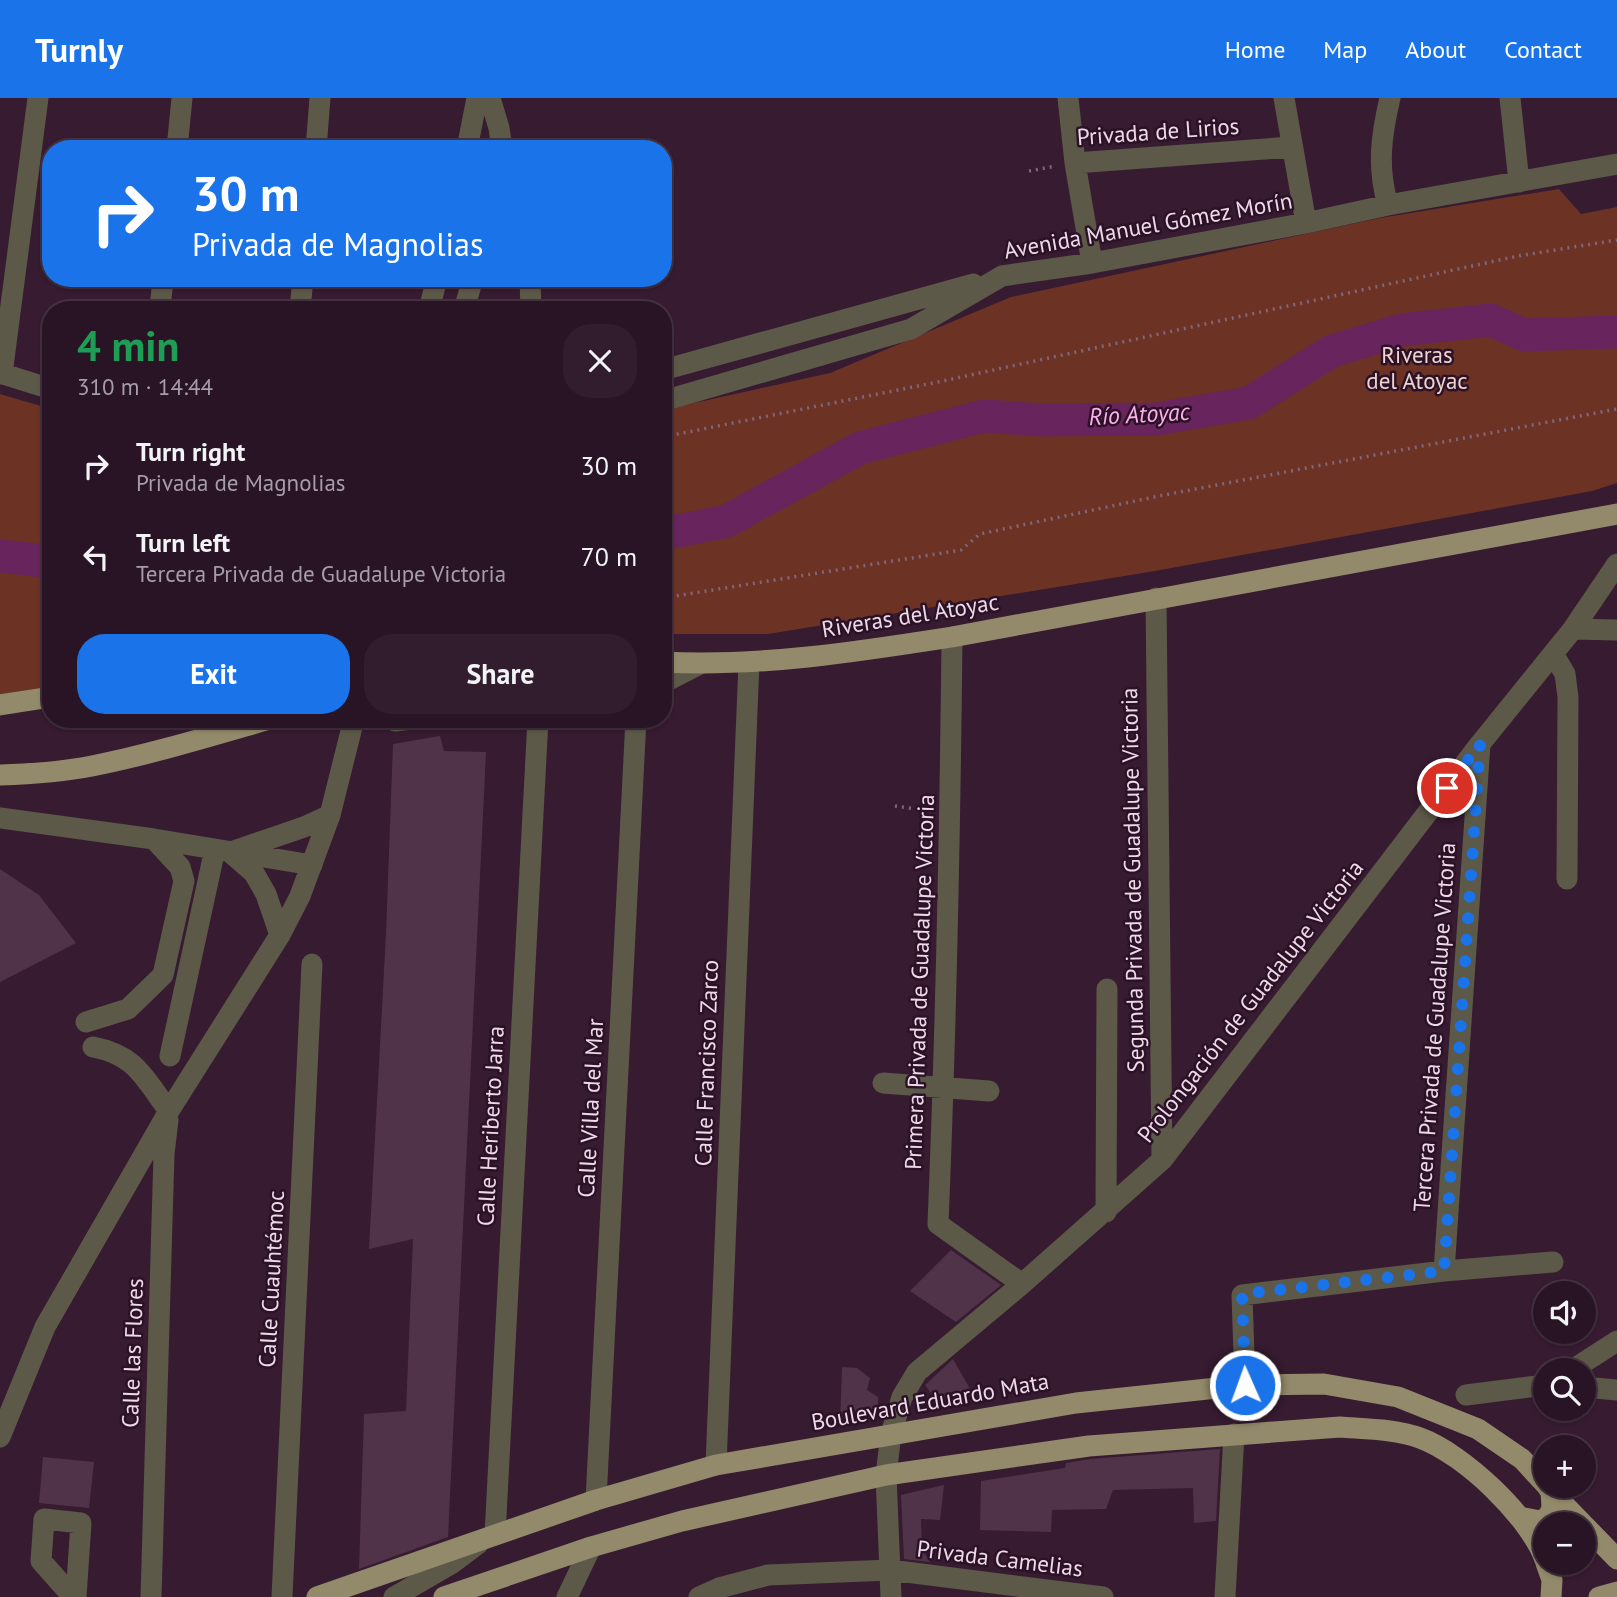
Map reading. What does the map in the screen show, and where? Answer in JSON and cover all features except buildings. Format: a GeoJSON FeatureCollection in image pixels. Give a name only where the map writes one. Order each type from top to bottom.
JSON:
{"type":"FeatureCollection","features":[{"type":"Feature","properties":{"kind":"main road","name":"Riveras del Atoyac"},"geometry":{"type":"LineString","coordinates":[[672,662],[749,663],[847,654],[1617,514]]}},
{"type":"Feature","properties":{"kind":"main road"},"geometry":{"type":"LineString","coordinates":[[0,705],[42,698]]}},
{"type":"Feature","properties":{"kind":"main road"},"geometry":{"type":"LineString","coordinates":[[0,775],[91,767],[239,728]]}},
{"type":"Feature","properties":{"kind":"main road","name":"Boulevard Eduardo Mata"},"geometry":{"type":"LineString","coordinates":[[317,1597],[596,1500],[716,1465],[1076,1403],[1245,1385],[1324,1384],[1398,1396],[1478,1429],[1522,1459],[1533,1471]]}},
{"type":"Feature","properties":{"kind":"main road"},"geometry":{"type":"LineString","coordinates":[[444,1597],[591,1547],[682,1521],[886,1475],[1088,1446],[1340,1427],[1381,1430],[1421,1439],[1462,1463],[1500,1494],[1519,1517],[1533,1540]]}},
{"type":"Feature","properties":{"kind":"main road"},"geometry":{"type":"LineString","coordinates":[[1519,1517],[1540,1521],[1548,1517],[1552,1508],[1550,1498]]}},
{"type":"Feature","properties":{"kind":"main road","name":"Boulevard Eduardo Mata"},"geometry":{"type":"LineString","coordinates":[[1558,1498],[1571,1512]]}},
{"type":"Feature","properties":{"kind":"main road","name":"Boulevard Eduardo Mata"},"geometry":{"type":"LineString","coordinates":[[1596,1538],[1617,1559]]}},
{"type":"Feature","properties":{"kind":"main road"},"geometry":{"type":"LineString","coordinates":[[1550,1575],[1550,1597]]}},
{"type":"Feature","properties":{"kind":"main road"},"geometry":{"type":"LineString","coordinates":[[1599,1597],[1617,1592]]}},
{"type":"Feature","properties":{"kind":"street"},"geometry":{"type":"LineString","coordinates":[[38,98],[1,374],[42,385]]}},
{"type":"Feature","properties":{"kind":"street"},"geometry":{"type":"LineString","coordinates":[[178,140],[182,98]]}},
{"type":"Feature","properties":{"kind":"street"},"geometry":{"type":"LineString","coordinates":[[317,140],[320,98]]}},
{"type":"Feature","properties":{"kind":"street"},"geometry":{"type":"LineString","coordinates":[[469,140],[478,98]]}},
{"type":"Feature","properties":{"kind":"street"},"geometry":{"type":"LineString","coordinates":[[490,98],[501,140]]}},
{"type":"Feature","properties":{"kind":"street"},"geometry":{"type":"LineString","coordinates":[[1068,98],[1075,163],[1092,263]]}},
{"type":"Feature","properties":{"kind":"street"},"geometry":{"type":"LineString","coordinates":[[1284,98],[1306,223]]}},
{"type":"Feature","properties":{"kind":"street"},"geometry":{"type":"LineString","coordinates":[[1388,205],[1381,183],[1381,134],[1390,98]]}},
{"type":"Feature","properties":{"kind":"street"},"geometry":{"type":"LineString","coordinates":[[1510,98],[1519,182]]}},
{"type":"Feature","properties":{"kind":"street","name":"Privada de Lirios"},"geometry":{"type":"LineString","coordinates":[[1075,163],[1291,147]]}},
{"type":"Feature","properties":{"kind":"street","name":"Avenida Manuel Gómez Morín"},"geometry":{"type":"LineString","coordinates":[[672,398],[911,329],[1002,276],[1092,263],[1388,205],[1617,164]]}},
{"type":"Feature","properties":{"kind":"street"},"geometry":{"type":"LineString","coordinates":[[672,368],[1002,276]]}},
{"type":"Feature","properties":{"kind":"street","name":"Prolongación de Guadalupe Victoria"},"geometry":{"type":"LineString","coordinates":[[891,1597],[886,1475],[891,1434],[902,1397],[916,1372],[1106,1212],[1162,1160],[1480,744],[1554,654],[1617,564]]}},
{"type":"Feature","properties":{"kind":"street","name":"Segunda Privada de Guadalupe Victoria"},"geometry":{"type":"LineString","coordinates":[[1156,598],[1162,1160]]}},
{"type":"Feature","properties":{"kind":"street"},"geometry":{"type":"LineString","coordinates":[[1573,629],[1617,630]]}},
{"type":"Feature","properties":{"kind":"street","name":"Primera Privada de Guadalupe Victoria"},"geometry":{"type":"LineString","coordinates":[[952,637],[951,815],[938,1224],[1022,1284]]}},
{"type":"Feature","properties":{"kind":"street"},"geometry":{"type":"LineString","coordinates":[[1554,654],[1565,674],[1568,697],[1567,879]]}},
{"type":"Feature","properties":{"kind":"street","name":"Calle Francisco Zarco"},"geometry":{"type":"LineString","coordinates":[[716,1465],[749,663]]}},
{"type":"Feature","properties":{"kind":"street"},"geometry":{"type":"LineString","coordinates":[[672,678],[700,664]]}},
{"type":"Feature","properties":{"kind":"street"},"geometry":{"type":"LineString","coordinates":[[0,1437],[45,1327],[169,1111],[280,935],[313,865],[330,815],[352,728]]}},
{"type":"Feature","properties":{"kind":"street","name":"Calle Heriberto Jarra"},"geometry":{"type":"LineString","coordinates":[[491,1536],[537,728]]}},
{"type":"Feature","properties":{"kind":"street","name":"Calle Villa del Mar"},"geometry":{"type":"LineString","coordinates":[[596,1500],[636,728]]}},
{"type":"Feature","properties":{"kind":"street","name":"Tercera Privada de Guadalupe Victoria"},"geometry":{"type":"LineString","coordinates":[[1444,1271],[1480,744]]}},
{"type":"Feature","properties":{"kind":"street"},"geometry":{"type":"LineString","coordinates":[[223,850],[304,827],[330,815]]}},
{"type":"Feature","properties":{"kind":"street"},"geometry":{"type":"LineString","coordinates":[[0,818],[154,839],[313,865]]}},
{"type":"Feature","properties":{"kind":"street"},"geometry":{"type":"LineString","coordinates":[[86,1022],[128,1009],[163,975],[184,880],[180,867],[154,839]]}},
{"type":"Feature","properties":{"kind":"street"},"geometry":{"type":"LineString","coordinates":[[223,850],[254,873],[266,894],[280,935]]}},
{"type":"Feature","properties":{"kind":"street"},"geometry":{"type":"LineString","coordinates":[[170,1056],[223,850]]}},
{"type":"Feature","properties":{"kind":"street","name":"Calle Cuauhtémoc"},"geometry":{"type":"LineString","coordinates":[[282,1597],[312,964]]}},
{"type":"Feature","properties":{"kind":"street"},"geometry":{"type":"LineString","coordinates":[[1106,1212],[1107,989]]}},
{"type":"Feature","properties":{"kind":"street"},"geometry":{"type":"LineString","coordinates":[[93,1047],[113,1051],[129,1059],[169,1111]]}},
{"type":"Feature","properties":{"kind":"street"},"geometry":{"type":"LineString","coordinates":[[883,1083],[989,1091]]}},
{"type":"Feature","properties":{"kind":"street","name":"Calle las Flores"},"geometry":{"type":"LineString","coordinates":[[151,1597],[164,1154],[169,1111]]}},
{"type":"Feature","properties":{"kind":"street"},"geometry":{"type":"LineString","coordinates":[[1245,1385],[1242,1294],[1444,1271],[1553,1262]]}},
{"type":"Feature","properties":{"kind":"street"},"geometry":{"type":"LineString","coordinates":[[1591,1358],[1617,1341]]}},
{"type":"Feature","properties":{"kind":"street"},"geometry":{"type":"LineString","coordinates":[[1466,1395],[1533,1387]]}},
{"type":"Feature","properties":{"kind":"street"},"geometry":{"type":"LineString","coordinates":[[1596,1388],[1617,1390]]}},
{"type":"Feature","properties":{"kind":"street"},"geometry":{"type":"LineString","coordinates":[[1225,1597],[1234,1434]]}},
{"type":"Feature","properties":{"kind":"street"},"geometry":{"type":"LineString","coordinates":[[394,1597],[451,1564],[491,1536]]}},
{"type":"Feature","properties":{"kind":"street"},"geometry":{"type":"LineString","coordinates":[[567,1597],[591,1547]]}},
{"type":"Feature","properties":{"kind":"street","name":"Privada Camelias"},"geometry":{"type":"LineString","coordinates":[[699,1597],[719,1588],[768,1575],[890,1570],[1103,1597]]}},
{"type":"Feature","properties":{"kind":"path","name":"Privada de Lirios"},"geometry":{"type":"LineString","coordinates":[[1030,171],[1075,163]]}},
{"type":"Feature","properties":{"kind":"path"},"geometry":{"type":"LineString","coordinates":[[672,435],[996,370],[1505,259],[1617,240]]}},
{"type":"Feature","properties":{"kind":"path"},"geometry":{"type":"LineString","coordinates":[[672,597],[961,550],[981,534],[1159,496],[1617,409]]}},
{"type":"Feature","properties":{"kind":"path"},"geometry":{"type":"LineString","coordinates":[[895,806],[951,815]]}},
{"type":"Feature","properties":{"kind":"green space","name":"Riveras del Atoyac"},"geometry":{"type":"Polygon","coordinates":[[[1559,189],[1581,214],[1617,207],[1617,483],[1592,491],[1155,571],[768,634],[672,634],[672,408],[830,373],[1011,297],[1380,218],[1559,189]]]}},
{"type":"Feature","properties":{"kind":"green space"},"geometry":{"type":"Polygon","coordinates":[[[0,394],[42,406],[42,696],[0,703],[0,394]]]}},
{"type":"Feature","properties":{"kind":"waterway","name":"Río Atoyac"},"geometry":{"type":"LineString","coordinates":[[672,532],[727,521],[860,448],[984,416],[1041,420],[1157,419],[1249,403],[1332,351],[1401,330],[1491,320],[1524,335],[1617,332]]}},
{"type":"Feature","properties":{"kind":"waterway","name":"Río Atoyac"},"geometry":{"type":"LineString","coordinates":[[0,556],[42,561]]}},
{"type":"Feature","properties":{"kind":"route"},"geometry":{"type":"LineString","coordinates":[[1245,1385],[1242,1294],[1444,1271],[1480,744],[1447,788]]}}]}
